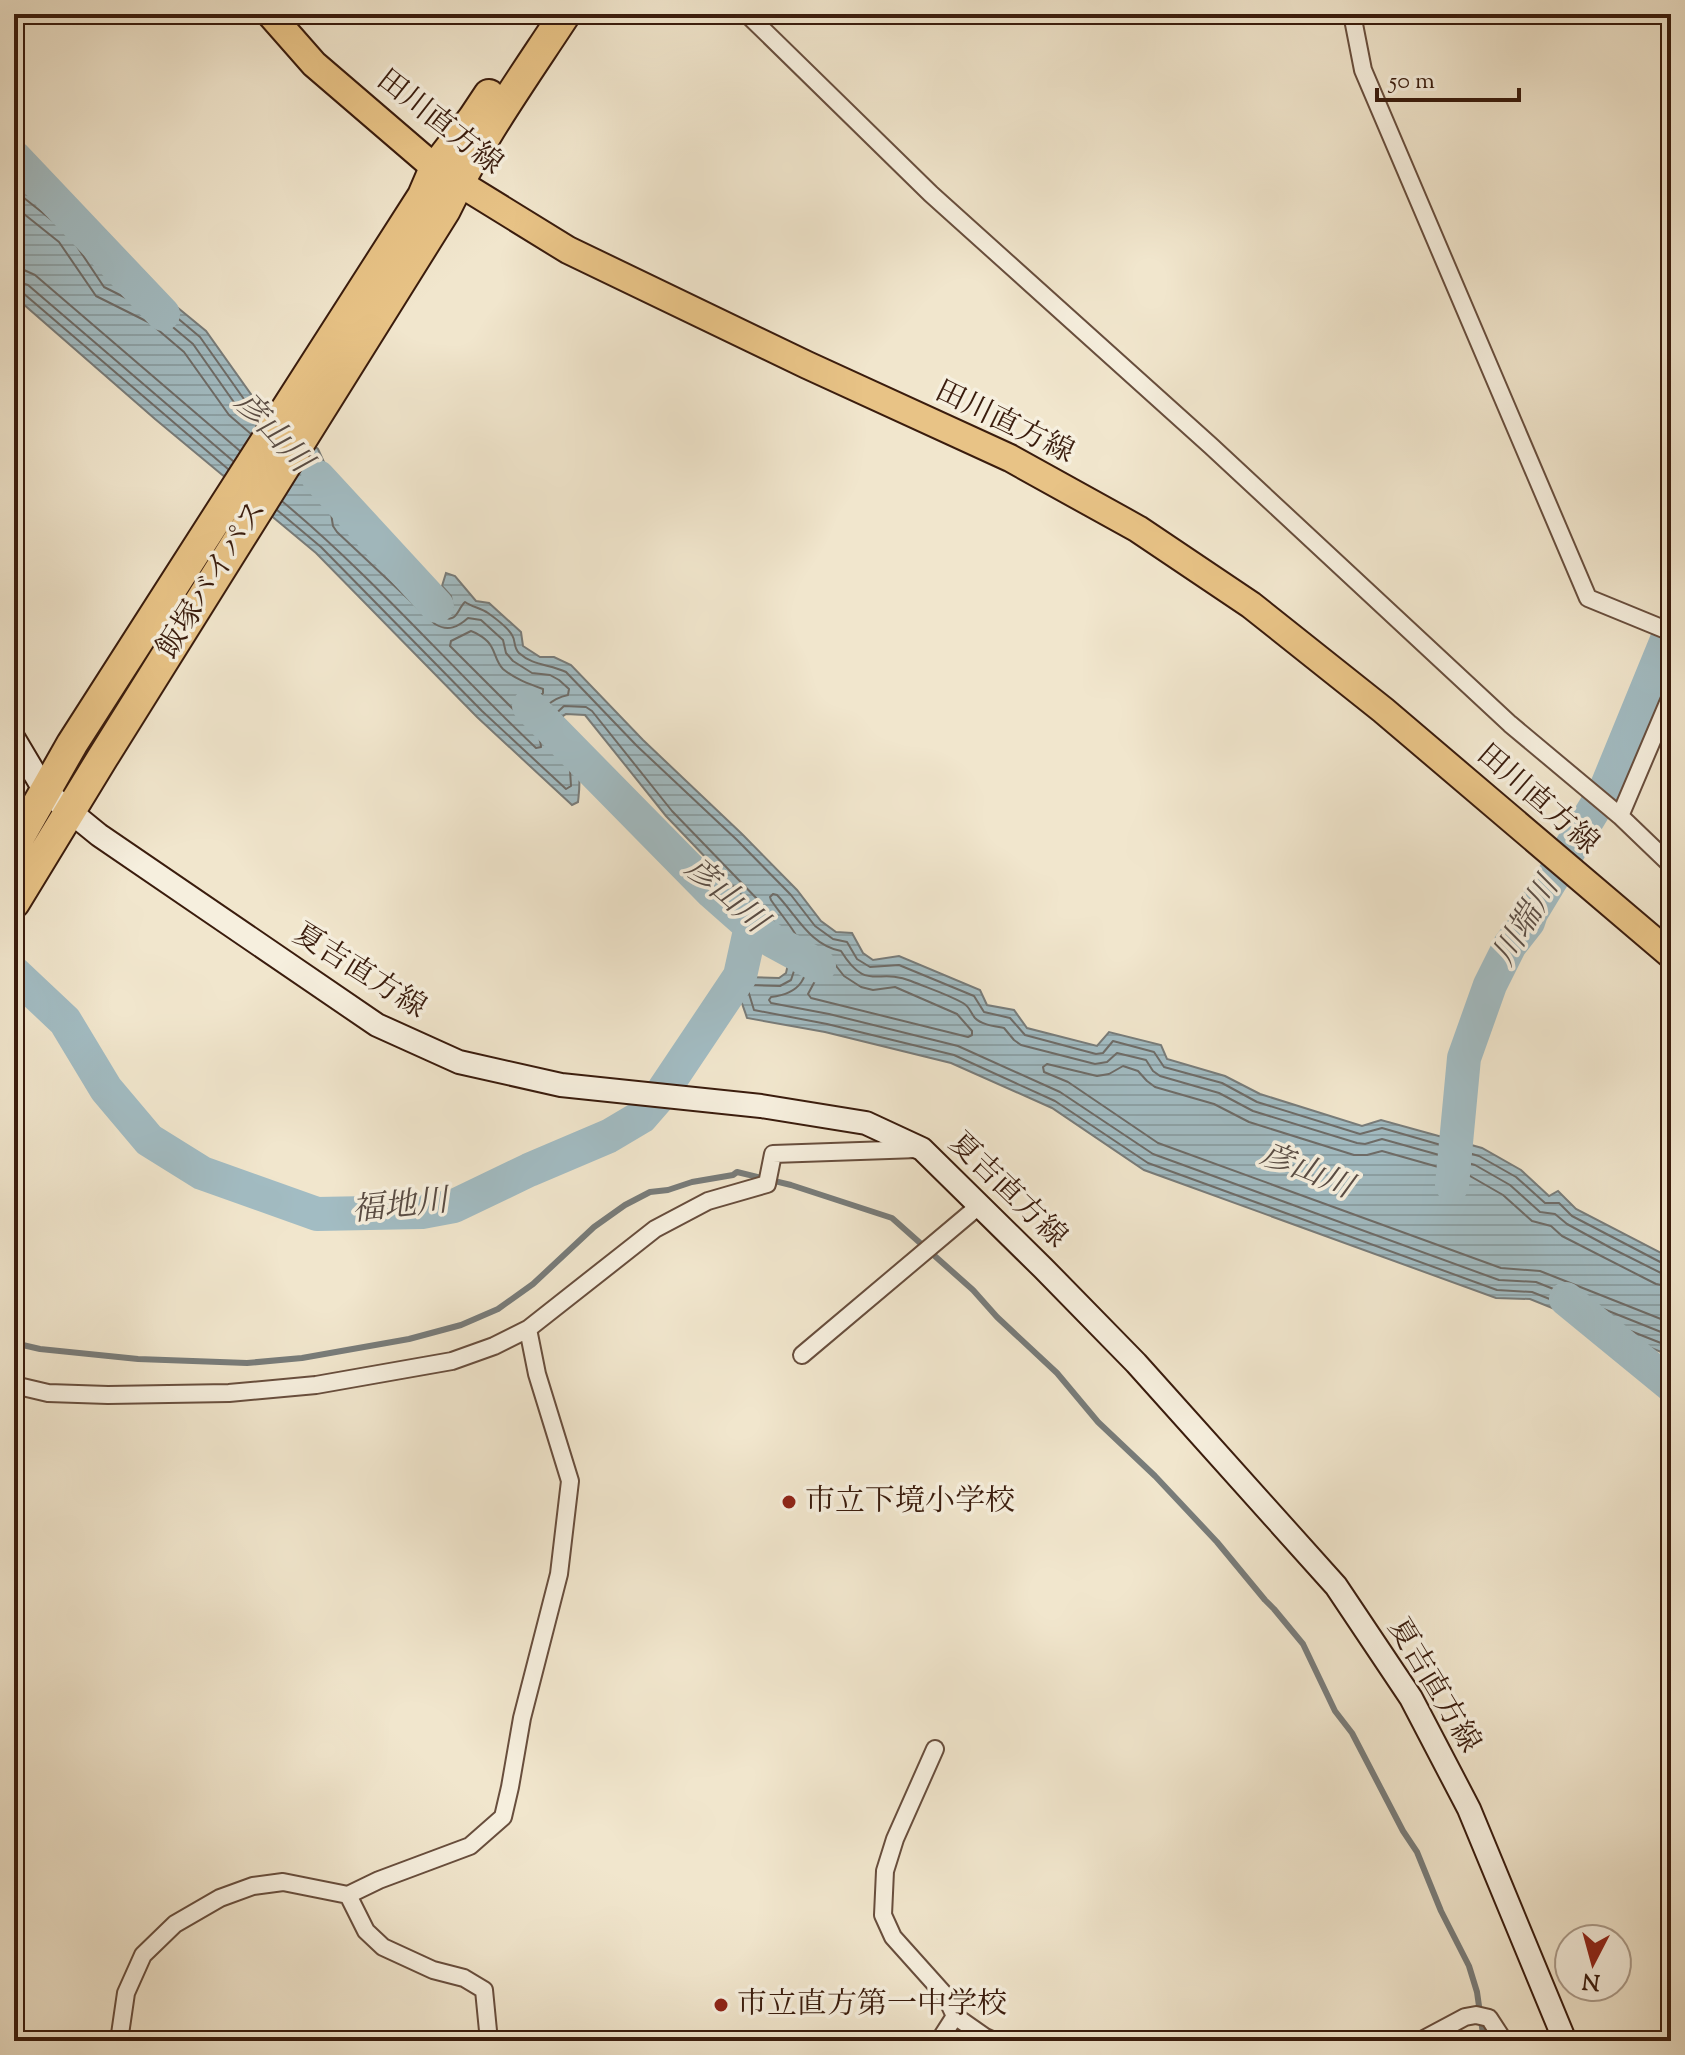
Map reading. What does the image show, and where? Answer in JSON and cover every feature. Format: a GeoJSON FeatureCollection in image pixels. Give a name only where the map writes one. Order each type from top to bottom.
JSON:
{"type":"FeatureCollection","features":[{"type":"Feature","properties":{"kind":"highway"},"geometry":{"type":"LineString","coordinates":[[22,852],[45,791],[72,744],[440,190],[473,119],[542,14]]}},
{"type":"Feature","properties":{"kind":"highway","name":"飯塚バイパス"},"geometry":{"type":"LineString","coordinates":[[14,903],[22,852],[71,813],[440,190],[490,130],[565,14]]}},
{"type":"Feature","properties":{"kind":"main road","name":"田川直方線"},"geometry":{"type":"LineString","coordinates":[[270,14],[314,64],[440,190],[1010,458],[1138,529],[1251,605],[1383,710],[1671,955]]}},
{"type":"Feature","properties":{"kind":"main road","name":"夏吉直方線"},"geometry":{"type":"LineString","coordinates":[[14,739],[45,791],[71,813],[377,1025],[459,1062],[561,1085],[761,1106],[866,1123],[922,1149],[1136,1363],[1336,1586],[1411,1698],[1469,1809],[1565,2041]]}},
{"type":"Feature","properties":{"kind":"street"},"geometry":{"type":"LineString","coordinates":[[747,14],[931,194],[1211,446],[1510,724],[1620,816],[1671,865]]}},
{"type":"Feature","properties":{"kind":"street"},"geometry":{"type":"LineString","coordinates":[[1352,14],[1363,70],[1588,598],[1671,632]]}},
{"type":"Feature","properties":{"kind":"street"},"geometry":{"type":"LineString","coordinates":[[1620,816],[1671,696]]}},
{"type":"Feature","properties":{"kind":"street"},"geometry":{"type":"LineString","coordinates":[[14,1385],[48,1393],[229,1393],[316,1385],[452,1361],[494,1346],[528,1329],[655,1229],[708,1201],[767,1184],[773,1154],[922,1149]]}},
{"type":"Feature","properties":{"kind":"street"},"geometry":{"type":"LineString","coordinates":[[802,1355],[980,1205]]}},
{"type":"Feature","properties":{"kind":"street"},"geometry":{"type":"LineString","coordinates":[[119,2041],[126,1993],[143,1955],[175,1924],[220,1898],[253,1886],[283,1882],[348,1895],[470,1846],[503,1817],[522,1718],[559,1574],[570,1481],[537,1374],[528,1329]]}},
{"type":"Feature","properties":{"kind":"street"},"geometry":{"type":"LineString","coordinates":[[935,1749],[895,1839],[885,1871],[883,1915],[893,1937],[945,1995],[955,2016],[994,2041]]}},
{"type":"Feature","properties":{"kind":"street"},"geometry":{"type":"LineString","coordinates":[[348,1895],[366,1931],[383,1947],[433,1970],[464,1978],[484,1990],[489,2041]]}},
{"type":"Feature","properties":{"kind":"street"},"geometry":{"type":"LineString","coordinates":[[1420,2041],[1465,2017],[1476,2015],[1489,2018],[1504,2041]]}},
{"type":"Feature","properties":{"kind":"street"},"geometry":{"type":"LineString","coordinates":[[939,2041],[955,2016]]}},
{"type":"Feature","properties":{"kind":"water"},"geometry":{"type":"Polygon","coordinates":[[[14,167],[82,221],[116,273],[166,298],[206,331],[253,397],[318,449],[333,482],[347,499],[351,521],[447,611],[453,607],[451,596],[442,586],[446,573],[455,576],[476,601],[489,603],[521,632],[523,646],[540,657],[554,657],[571,665],[797,890],[821,921],[836,932],[852,933],[863,953],[873,960],[899,956],[980,990],[987,1005],[1014,1010],[1027,1028],[1097,1046],[1109,1032],[1161,1045],[1167,1059],[1225,1076],[1260,1094],[1362,1126],[1381,1120],[1482,1148],[1521,1170],[1549,1196],[1558,1191],[1576,1209],[1671,1258],[1671,1356],[1530,1299],[1496,1298],[1144,1170],[1052,1108],[951,1063],[825,1032],[747,1018],[740,996],[741,981],[745,977],[779,978],[786,973],[788,964],[785,954],[754,908],[666,816],[585,715],[566,714],[555,728],[579,773],[578,802],[572,805],[477,717],[316,553],[14,296],[14,167]]]}},
{"type":"Feature","properties":{"kind":"waterway","name":"彦山川"},"geometry":{"type":"LineString","coordinates":[[14,157],[163,314]]}},
{"type":"Feature","properties":{"kind":"waterway","name":"彦山川"},"geometry":{"type":"LineString","coordinates":[[318,477],[437,606]]}},
{"type":"Feature","properties":{"kind":"waterway","name":"川端川"},"geometry":{"type":"LineString","coordinates":[[1452,1185],[1464,1058],[1490,985],[1510,945],[1528,922],[1605,791],[1671,630]]}},
{"type":"Feature","properties":{"kind":"waterway","name":"彦山川"},"geometry":{"type":"LineString","coordinates":[[529,706],[712,892],[773,941],[819,966]]}},
{"type":"Feature","properties":{"kind":"waterway","name":"福地川"},"geometry":{"type":"LineString","coordinates":[[14,973],[65,1021],[106,1089],[149,1140],[202,1173],[317,1214],[422,1212],[454,1206],[609,1136],[641,1117],[661,1094],[740,976],[751,926]]}},
{"type":"Feature","properties":{"kind":"waterway"},"geometry":{"type":"LineString","coordinates":[[14,1343],[40,1349],[138,1359],[247,1363],[302,1358],[409,1339],[461,1325],[498,1309],[533,1284],[594,1227],[650,1192],[737,1172],[791,1185],[892,1218],[973,1290],[1057,1373],[1098,1422],[1155,1476],[1217,1542],[1303,1644],[1335,1711],[1352,1733],[1417,1852],[1441,1911],[1469,1966],[1477,1992],[1484,2041]]}},
{"type":"Feature","properties":{"kind":"waterway","name":"彦山川"},"geometry":{"type":"LineString","coordinates":[[1566,1299],[1671,1385]]}},
{"type":"Feature","properties":{"kind":"place","name":"市立下境小学校"},"geometry":{"type":"Point","coordinates":[789,1502]}},
{"type":"Feature","properties":{"kind":"place","name":"市立直方第一中学校"},"geometry":{"type":"Point","coordinates":[721,2005]}}]}
